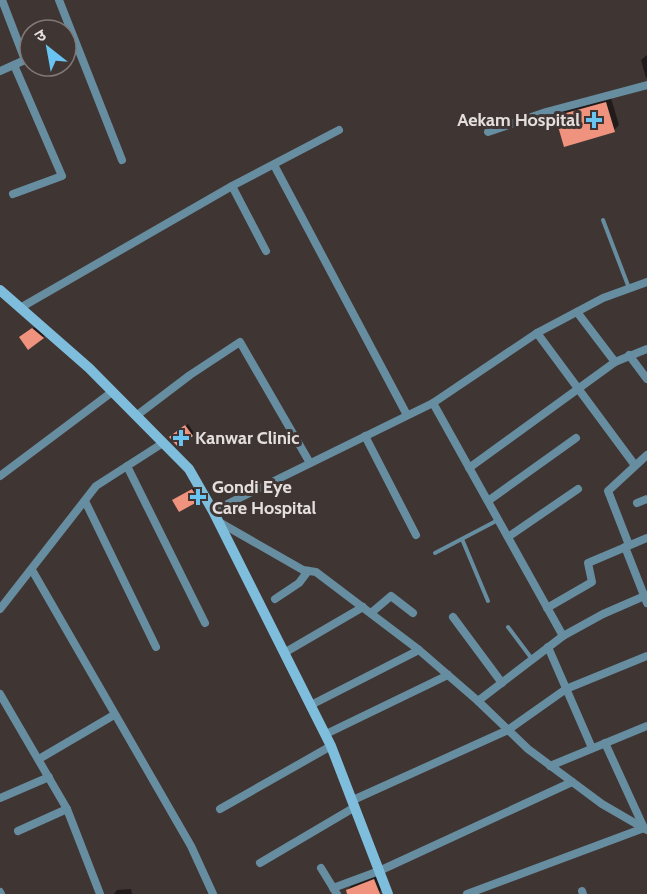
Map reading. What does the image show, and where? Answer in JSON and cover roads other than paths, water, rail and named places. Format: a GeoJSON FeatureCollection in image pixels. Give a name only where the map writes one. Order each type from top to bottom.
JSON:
{"type":"FeatureCollection","features":[{"type":"Feature","properties":{"kind":"street"},"geometry":{"type":"LineString","coordinates":[[0,71],[24,60],[2,0]]}},
{"type":"Feature","properties":{"kind":"street"},"geometry":{"type":"LineString","coordinates":[[59,0],[122,160]]}},
{"type":"Feature","properties":{"kind":"street"},"geometry":{"type":"LineString","coordinates":[[13,194],[62,176],[14,65]]}},
{"type":"Feature","properties":{"kind":"street"},"geometry":{"type":"LineString","coordinates":[[488,132],[546,112],[647,85]]}},
{"type":"Feature","properties":{"kind":"street"},"geometry":{"type":"LineString","coordinates":[[20,308],[232,186],[339,130]]}},
{"type":"Feature","properties":{"kind":"street"},"geometry":{"type":"LineString","coordinates":[[274,165],[407,416]]}},
{"type":"Feature","properties":{"kind":"street"},"geometry":{"type":"LineString","coordinates":[[232,186],[266,250]]}},
{"type":"Feature","properties":{"kind":"street"},"geometry":{"type":"LineString","coordinates":[[213,511],[434,403],[537,333],[577,312],[647,282]]}},
{"type":"Feature","properties":{"kind":"street"},"geometry":{"type":"LineString","coordinates":[[0,290],[112,392],[189,469],[219,522],[326,735],[388,894]]}},
{"type":"Feature","properties":{"kind":"street"},"geometry":{"type":"LineString","coordinates":[[577,312],[615,362]]}},
{"type":"Feature","properties":{"kind":"street"},"geometry":{"type":"LineString","coordinates":[[537,333],[634,464]]}},
{"type":"Feature","properties":{"kind":"street"},"geometry":{"type":"LineString","coordinates":[[136,416],[190,375],[240,342],[310,464]]}},
{"type":"Feature","properties":{"kind":"street"},"geometry":{"type":"LineString","coordinates":[[469,468],[615,362],[647,349]]}},
{"type":"Feature","properties":{"kind":"street"},"geometry":{"type":"LineString","coordinates":[[629,355],[647,380]]}},
{"type":"Feature","properties":{"kind":"street"},"geometry":{"type":"LineString","coordinates":[[0,476],[112,392]]}},
{"type":"Feature","properties":{"kind":"street"},"geometry":{"type":"LineString","coordinates":[[434,403],[563,636]]}},
{"type":"Feature","properties":{"kind":"street"},"geometry":{"type":"LineString","coordinates":[[365,436],[416,535]]}},
{"type":"Feature","properties":{"kind":"street"},"geometry":{"type":"LineString","coordinates":[[488,501],[576,438]]}},
{"type":"Feature","properties":{"kind":"street"},"geometry":{"type":"LineString","coordinates":[[0,609],[96,486],[163,443]]}},
{"type":"Feature","properties":{"kind":"street"},"geometry":{"type":"LineString","coordinates":[[478,701],[563,636],[603,614],[646,598],[608,491],[634,464],[647,455]]}},
{"type":"Feature","properties":{"kind":"street"},"geometry":{"type":"LineString","coordinates":[[127,466],[205,623]]}},
{"type":"Feature","properties":{"kind":"street"},"geometry":{"type":"LineString","coordinates":[[508,537],[578,489]]}},
{"type":"Feature","properties":{"kind":"street"},"geometry":{"type":"LineString","coordinates":[[637,503],[647,499]]}},
{"type":"Feature","properties":{"kind":"street"},"geometry":{"type":"LineString","coordinates":[[85,501],[156,647]]}},
{"type":"Feature","properties":{"kind":"street"},"geometry":{"type":"LineString","coordinates":[[219,522],[308,571],[316,572],[418,650],[550,766],[602,804],[645,829]]}},
{"type":"Feature","properties":{"kind":"street"},"geometry":{"type":"LineString","coordinates":[[547,608],[592,582],[588,563],[647,538]]}},
{"type":"Feature","properties":{"kind":"street"},"geometry":{"type":"LineString","coordinates":[[32,570],[191,846],[213,894]]}},
{"type":"Feature","properties":{"kind":"street"},"geometry":{"type":"LineString","coordinates":[[275,599],[299,583],[308,571]]}},
{"type":"Feature","properties":{"kind":"street"},"geometry":{"type":"LineString","coordinates":[[371,613],[390,596],[413,613]]}},
{"type":"Feature","properties":{"kind":"street"},"geometry":{"type":"LineString","coordinates":[[284,653],[363,607]]}},
{"type":"Feature","properties":{"kind":"street"},"geometry":{"type":"LineString","coordinates":[[453,617],[502,683]]}},
{"type":"Feature","properties":{"kind":"street"},"geometry":{"type":"LineString","coordinates":[[548,648],[592,748]]}},
{"type":"Feature","properties":{"kind":"street"},"geometry":{"type":"LineString","coordinates":[[311,705],[418,650]]}},
{"type":"Feature","properties":{"kind":"street"},"geometry":{"type":"LineString","coordinates":[[260,863],[354,804],[508,730],[566,689],[647,656]]}},
{"type":"Feature","properties":{"kind":"street"},"geometry":{"type":"LineString","coordinates":[[326,735],[448,675]]}},
{"type":"Feature","properties":{"kind":"street"},"geometry":{"type":"LineString","coordinates":[[0,694],[67,809],[100,894]]}},
{"type":"Feature","properties":{"kind":"street"},"geometry":{"type":"LineString","coordinates":[[39,759],[114,715]]}},
{"type":"Feature","properties":{"kind":"street"},"geometry":{"type":"LineString","coordinates":[[550,766],[647,726]]}},
{"type":"Feature","properties":{"kind":"street"},"geometry":{"type":"LineString","coordinates":[[605,743],[645,829]]}},
{"type":"Feature","properties":{"kind":"street"},"geometry":{"type":"LineString","coordinates":[[219,809],[331,746]]}},
{"type":"Feature","properties":{"kind":"street"},"geometry":{"type":"LineString","coordinates":[[0,798],[50,777]]}},
{"type":"Feature","properties":{"kind":"street"},"geometry":{"type":"LineString","coordinates":[[321,868],[335,891],[572,782]]}},
{"type":"Feature","properties":{"kind":"street"},"geometry":{"type":"LineString","coordinates":[[18,831],[67,809]]}},
{"type":"Feature","properties":{"kind":"street"},"geometry":{"type":"LineString","coordinates":[[467,894],[645,829]]}},
{"type":"Feature","properties":{"kind":"lane"},"geometry":{"type":"LineString","coordinates":[[603,220],[629,288]]}},
{"type":"Feature","properties":{"kind":"lane"},"geometry":{"type":"LineString","coordinates":[[435,553],[498,519]]}},
{"type":"Feature","properties":{"kind":"lane"},"geometry":{"type":"LineString","coordinates":[[462,538],[488,601]]}},
{"type":"Feature","properties":{"kind":"lane"},"geometry":{"type":"LineString","coordinates":[[508,627],[532,660]]}},
{"type":"Feature","properties":{"kind":"place","name":"Aekam Hospital"},"geometry":{"type":"Point","coordinates":[594,120]}},
{"type":"Feature","properties":{"kind":"place","name":"Kanwar Clinic"},"geometry":{"type":"Point","coordinates":[181,438]}},
{"type":"Feature","properties":{"kind":"place","name":"Gondi Eye Care Hospital"},"geometry":{"type":"Point","coordinates":[198,497]}}]}
